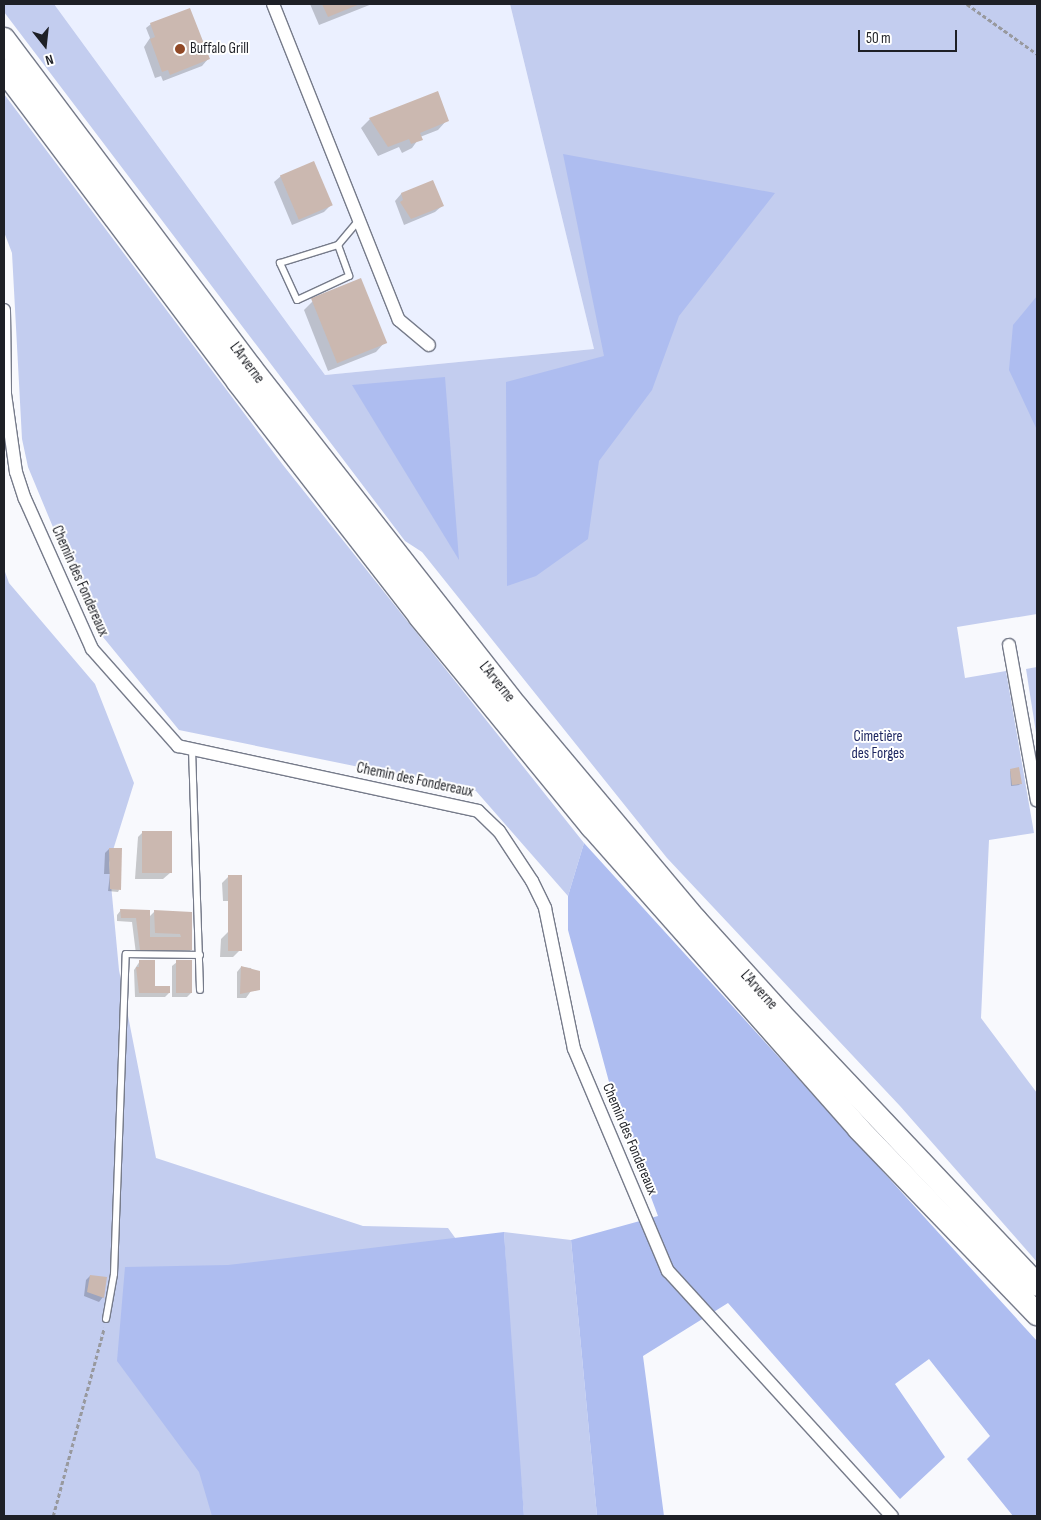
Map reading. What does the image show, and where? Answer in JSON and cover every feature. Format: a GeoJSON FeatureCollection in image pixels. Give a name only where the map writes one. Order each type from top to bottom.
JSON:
{"type":"FeatureCollection","features":[{"type":"Feature","properties":{"kind":"highway","name":"L'Arverne"},"geometry":{"type":"LineString","coordinates":[[4,39],[311,447],[517,707],[696,920],[780,1013],[1037,1285]]}},
{"type":"Feature","properties":{"kind":"highway","name":"L'Arverne"},"geometry":{"type":"LineString","coordinates":[[4,70],[232,374],[414,609],[592,828],[859,1129],[1037,1314]]}},
{"type":"Feature","properties":{"kind":"street"},"geometry":{"type":"LineString","coordinates":[[273,4],[399,320],[429,345]]}},
{"type":"Feature","properties":{"kind":"street","name":"Chemin des Fondereaux"},"geometry":{"type":"LineString","coordinates":[[4,310],[5,394],[10,438],[25,499],[92,649],[178,746],[478,811],[499,831],[532,881],[544,908],[574,1049],[668,1271],[892,1516]]}},
{"type":"Feature","properties":{"kind":"street"},"geometry":{"type":"LineString","coordinates":[[1009,645],[1037,800]]}},
{"type":"Feature","properties":{"kind":"lane"},"geometry":{"type":"LineString","coordinates":[[338,245],[348,276],[297,300],[280,263],[338,245],[359,220]]}},
{"type":"Feature","properties":{"kind":"lane"},"geometry":{"type":"LineString","coordinates":[[192,749],[200,990]]}},
{"type":"Feature","properties":{"kind":"lane"},"geometry":{"type":"LineString","coordinates":[[106,1319],[114,1274],[126,954],[200,955]]}},
{"type":"Feature","properties":{"kind":"path"},"geometry":{"type":"LineString","coordinates":[[967,4],[1037,54]]}},
{"type":"Feature","properties":{"kind":"path"},"geometry":{"type":"LineString","coordinates":[[53,1516],[106,1319]]}},
{"type":"Feature","properties":{"kind":"shaded area"},"geometry":{"type":"Polygon","coordinates":[[[54,4],[510,4],[594,349],[325,375],[54,4]]]}},
{"type":"Feature","properties":{"kind":"shaded area"},"geometry":{"type":"Polygon","coordinates":[[[563,154],[775,193],[679,316],[652,390],[599,461],[588,539],[536,576],[507,586],[506,382],[604,356],[563,154]]]}},
{"type":"Feature","properties":{"kind":"shaded area"},"geometry":{"type":"Polygon","coordinates":[[[1037,296],[1037,430],[1009,370],[1013,325],[1037,296]]]}},
{"type":"Feature","properties":{"kind":"shaded area"},"geometry":{"type":"Polygon","coordinates":[[[445,377],[459,560],[352,385],[445,377]]]}},
{"type":"Feature","properties":{"kind":"shaded area"},"geometry":{"type":"Polygon","coordinates":[[[584,843],[1037,1341],[1037,1516],[1013,1516],[967,1459],[990,1436],[929,1359],[895,1384],[945,1457],[900,1499],[728,1303],[643,1356],[664,1516],[597,1516],[571,1240],[658,1216],[612,1093],[568,930],[568,896],[584,843]]]}},
{"type":"Feature","properties":{"kind":"shaded area"},"geometry":{"type":"Polygon","coordinates":[[[504,1232],[524,1516],[212,1516],[199,1472],[117,1361],[125,1267],[228,1265],[504,1232]]]}},
{"type":"Feature","properties":{"kind":"green space","name":"Cimetière des Forges"},"geometry":{"type":"Polygon","coordinates":[[[4,4],[54,4],[325,375],[594,349],[510,4],[1037,4],[1037,614],[957,627],[965,678],[1006,671],[1034,833],[989,840],[981,1018],[1037,1093],[1037,1262],[900,1106],[667,858],[422,552],[405,541],[4,12],[4,4]]]}},
{"type":"Feature","properties":{"kind":"green space"},"geometry":{"type":"Polygon","coordinates":[[[4,94],[283,465],[584,843],[568,896],[476,791],[179,730],[94,626],[28,467],[22,439],[12,253],[4,232],[4,94]]]}},
{"type":"Feature","properties":{"kind":"green space"},"geometry":{"type":"Polygon","coordinates":[[[4,569],[9,583],[95,684],[134,783],[109,863],[119,970],[156,1158],[363,1226],[448,1228],[492,1289],[510,1333],[504,1232],[571,1240],[597,1516],[524,1516],[521,1481],[497,1516],[4,1516],[4,569]]]}},
{"type":"Feature","properties":{"kind":"green space"},"geometry":{"type":"Polygon","coordinates":[[[1037,667],[1037,739],[1026,669],[1037,667]]]}},
{"type":"Feature","properties":{"kind":"building"},"geometry":{"type":"Polygon","coordinates":[[[322,4],[360,4],[328,17],[322,4]]]}},
{"type":"Feature","properties":{"kind":"building","name":"Buffalo Grill"},"geometry":{"type":"Polygon","coordinates":[[[190,8],[210,59],[170,75],[168,70],[162,72],[150,39],[155,37],[150,23],[190,8]]]}},
{"type":"Feature","properties":{"kind":"building"},"geometry":{"type":"Polygon","coordinates":[[[438,91],[449,121],[420,133],[423,140],[411,144],[409,139],[388,147],[369,118],[438,91]]]}},
{"type":"Feature","properties":{"kind":"building"},"geometry":{"type":"Polygon","coordinates":[[[314,161],[333,205],[299,220],[280,175],[314,161]]]}},
{"type":"Feature","properties":{"kind":"building"},"geometry":{"type":"Polygon","coordinates":[[[433,180],[444,206],[411,219],[400,202],[403,200],[401,193],[433,180]]]}},
{"type":"Feature","properties":{"kind":"building"},"geometry":{"type":"Polygon","coordinates":[[[361,278],[387,343],[337,363],[311,298],[361,278]]]}},
{"type":"Feature","properties":{"kind":"building"},"geometry":{"type":"Polygon","coordinates":[[[1019,767],[1022,784],[1012,785],[1010,769],[1019,767]]]}},
{"type":"Feature","properties":{"kind":"building"},"geometry":{"type":"Polygon","coordinates":[[[142,831],[172,831],[172,873],[142,873],[142,831]]]}},
{"type":"Feature","properties":{"kind":"building"},"geometry":{"type":"Polygon","coordinates":[[[109,848],[122,848],[121,890],[110,889],[109,848]]]}},
{"type":"Feature","properties":{"kind":"building"},"geometry":{"type":"Polygon","coordinates":[[[228,875],[242,875],[242,951],[228,951],[228,875]]]}},
{"type":"Feature","properties":{"kind":"building"},"geometry":{"type":"Polygon","coordinates":[[[120,909],[150,910],[150,937],[181,937],[180,934],[155,933],[154,910],[192,912],[192,950],[140,950],[136,918],[121,918],[120,909]]]}},
{"type":"Feature","properties":{"kind":"building"},"geometry":{"type":"Polygon","coordinates":[[[139,960],[155,960],[155,986],[170,986],[170,993],[139,993],[136,967],[139,967],[139,960]]]}},
{"type":"Feature","properties":{"kind":"building"},"geometry":{"type":"Polygon","coordinates":[[[176,960],[192,960],[192,993],[176,993],[176,960]]]}},
{"type":"Feature","properties":{"kind":"building"},"geometry":{"type":"Polygon","coordinates":[[[241,966],[260,971],[260,990],[240,994],[241,966]]]}},
{"type":"Feature","properties":{"kind":"building"},"geometry":{"type":"Polygon","coordinates":[[[90,1275],[107,1277],[104,1298],[87,1292],[90,1275]]]}},
{"type":"Feature","properties":{"kind":"place","name":"Buffalo Grill"},"geometry":{"type":"Point","coordinates":[180,49]}}]}
